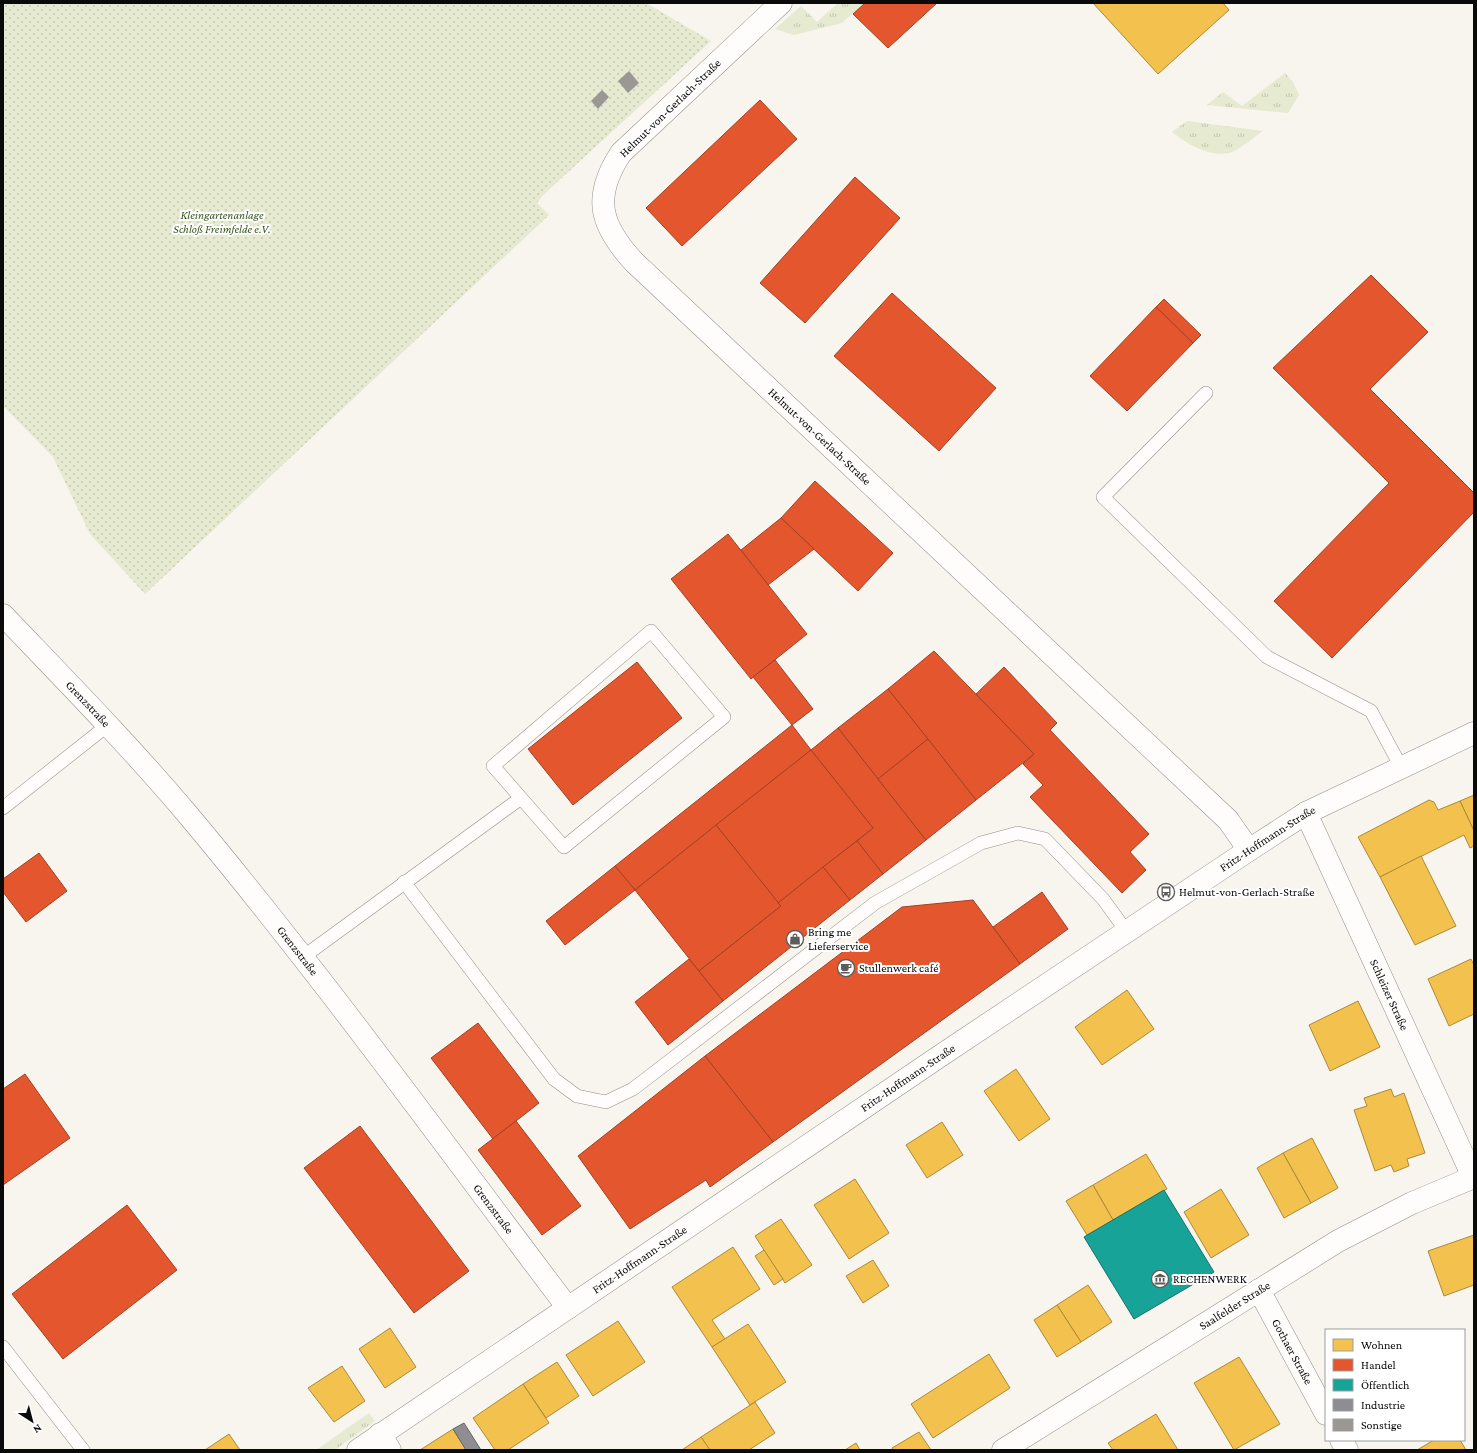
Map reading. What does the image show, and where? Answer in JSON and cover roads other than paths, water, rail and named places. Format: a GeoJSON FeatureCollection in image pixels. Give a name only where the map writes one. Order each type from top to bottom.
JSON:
{"type":"FeatureCollection","features":[{"type":"Feature","properties":{"kind":"street","name":"Helmut-von-Gerlach-Straße"},"geometry":{"type":"LineString","coordinates":[[781,3],[621,153],[612,168],[606,183],[604,214],[609,231],[618,245],[634,262],[1228,820],[1249,850]]}},
{"type":"Feature","properties":{"kind":"street","name":"Grenzstraße"},"geometry":{"type":"LineString","coordinates":[[3,615],[108,725],[188,815],[303,957],[568,1308]]}},
{"type":"Feature","properties":{"kind":"street","name":"Fritz-Hoffmann-Straße"},"geometry":{"type":"LineString","coordinates":[[358,1450],[385,1442],[568,1308],[1306,813],[1474,733]]}},
{"type":"Feature","properties":{"kind":"street","name":"Schleizer Straße"},"geometry":{"type":"LineString","coordinates":[[1306,813],[1474,1177]]}},
{"type":"Feature","properties":{"kind":"street","name":"Saalfelder Straße"},"geometry":{"type":"LineString","coordinates":[[1003,1450],[1338,1241],[1412,1203],[1474,1177]]}},
{"type":"Feature","properties":{"kind":"street","name":"Gothaer Straße"},"geometry":{"type":"LineString","coordinates":[[1259,1290],[1325,1412]]}},
{"type":"Feature","properties":{"kind":"street"},"geometry":{"type":"LineString","coordinates":[[1342,1441],[1347,1450]]}},
{"type":"Feature","properties":{"kind":"lane"},"geometry":{"type":"LineString","coordinates":[[1206,393],[1103,497],[1267,657],[1371,711],[1401,767]]}},
{"type":"Feature","properties":{"kind":"lane"},"geometry":{"type":"LineString","coordinates":[[651,631],[724,717],[564,847],[521,798],[493,766],[651,631]]}},
{"type":"Feature","properties":{"kind":"lane"},"geometry":{"type":"LineString","coordinates":[[3,808],[108,725]]}},
{"type":"Feature","properties":{"kind":"lane"},"geometry":{"type":"LineString","coordinates":[[303,957],[521,798]]}},
{"type":"Feature","properties":{"kind":"lane"},"geometry":{"type":"LineString","coordinates":[[404,882],[554,1078],[577,1096],[606,1102],[633,1089],[875,903],[981,843],[1018,833],[1045,839],[1103,899],[1127,932]]}},
{"type":"Feature","properties":{"kind":"lane"},"geometry":{"type":"LineString","coordinates":[[3,1347],[83,1450]]}},
{"type":"Feature","properties":{"kind":"place","name":"Helmut-von-Gerlach-Straße"},"geometry":{"type":"Point","coordinates":[1166,892]}},
{"type":"Feature","properties":{"kind":"place","name":"Bring me Lieferservice"},"geometry":{"type":"Point","coordinates":[795,939]}},
{"type":"Feature","properties":{"kind":"place","name":"Stullenwerk café"},"geometry":{"type":"Point","coordinates":[846,968]}},
{"type":"Feature","properties":{"kind":"place","name":"RECHENWERK"},"geometry":{"type":"Point","coordinates":[1160,1279]}},
{"type":"Feature","properties":{"kind":"park label","name":"Kleingartenanlage Schloß Freimfelde e.V."},"geometry":{"type":"Point","coordinates":[222,222]}}]}
